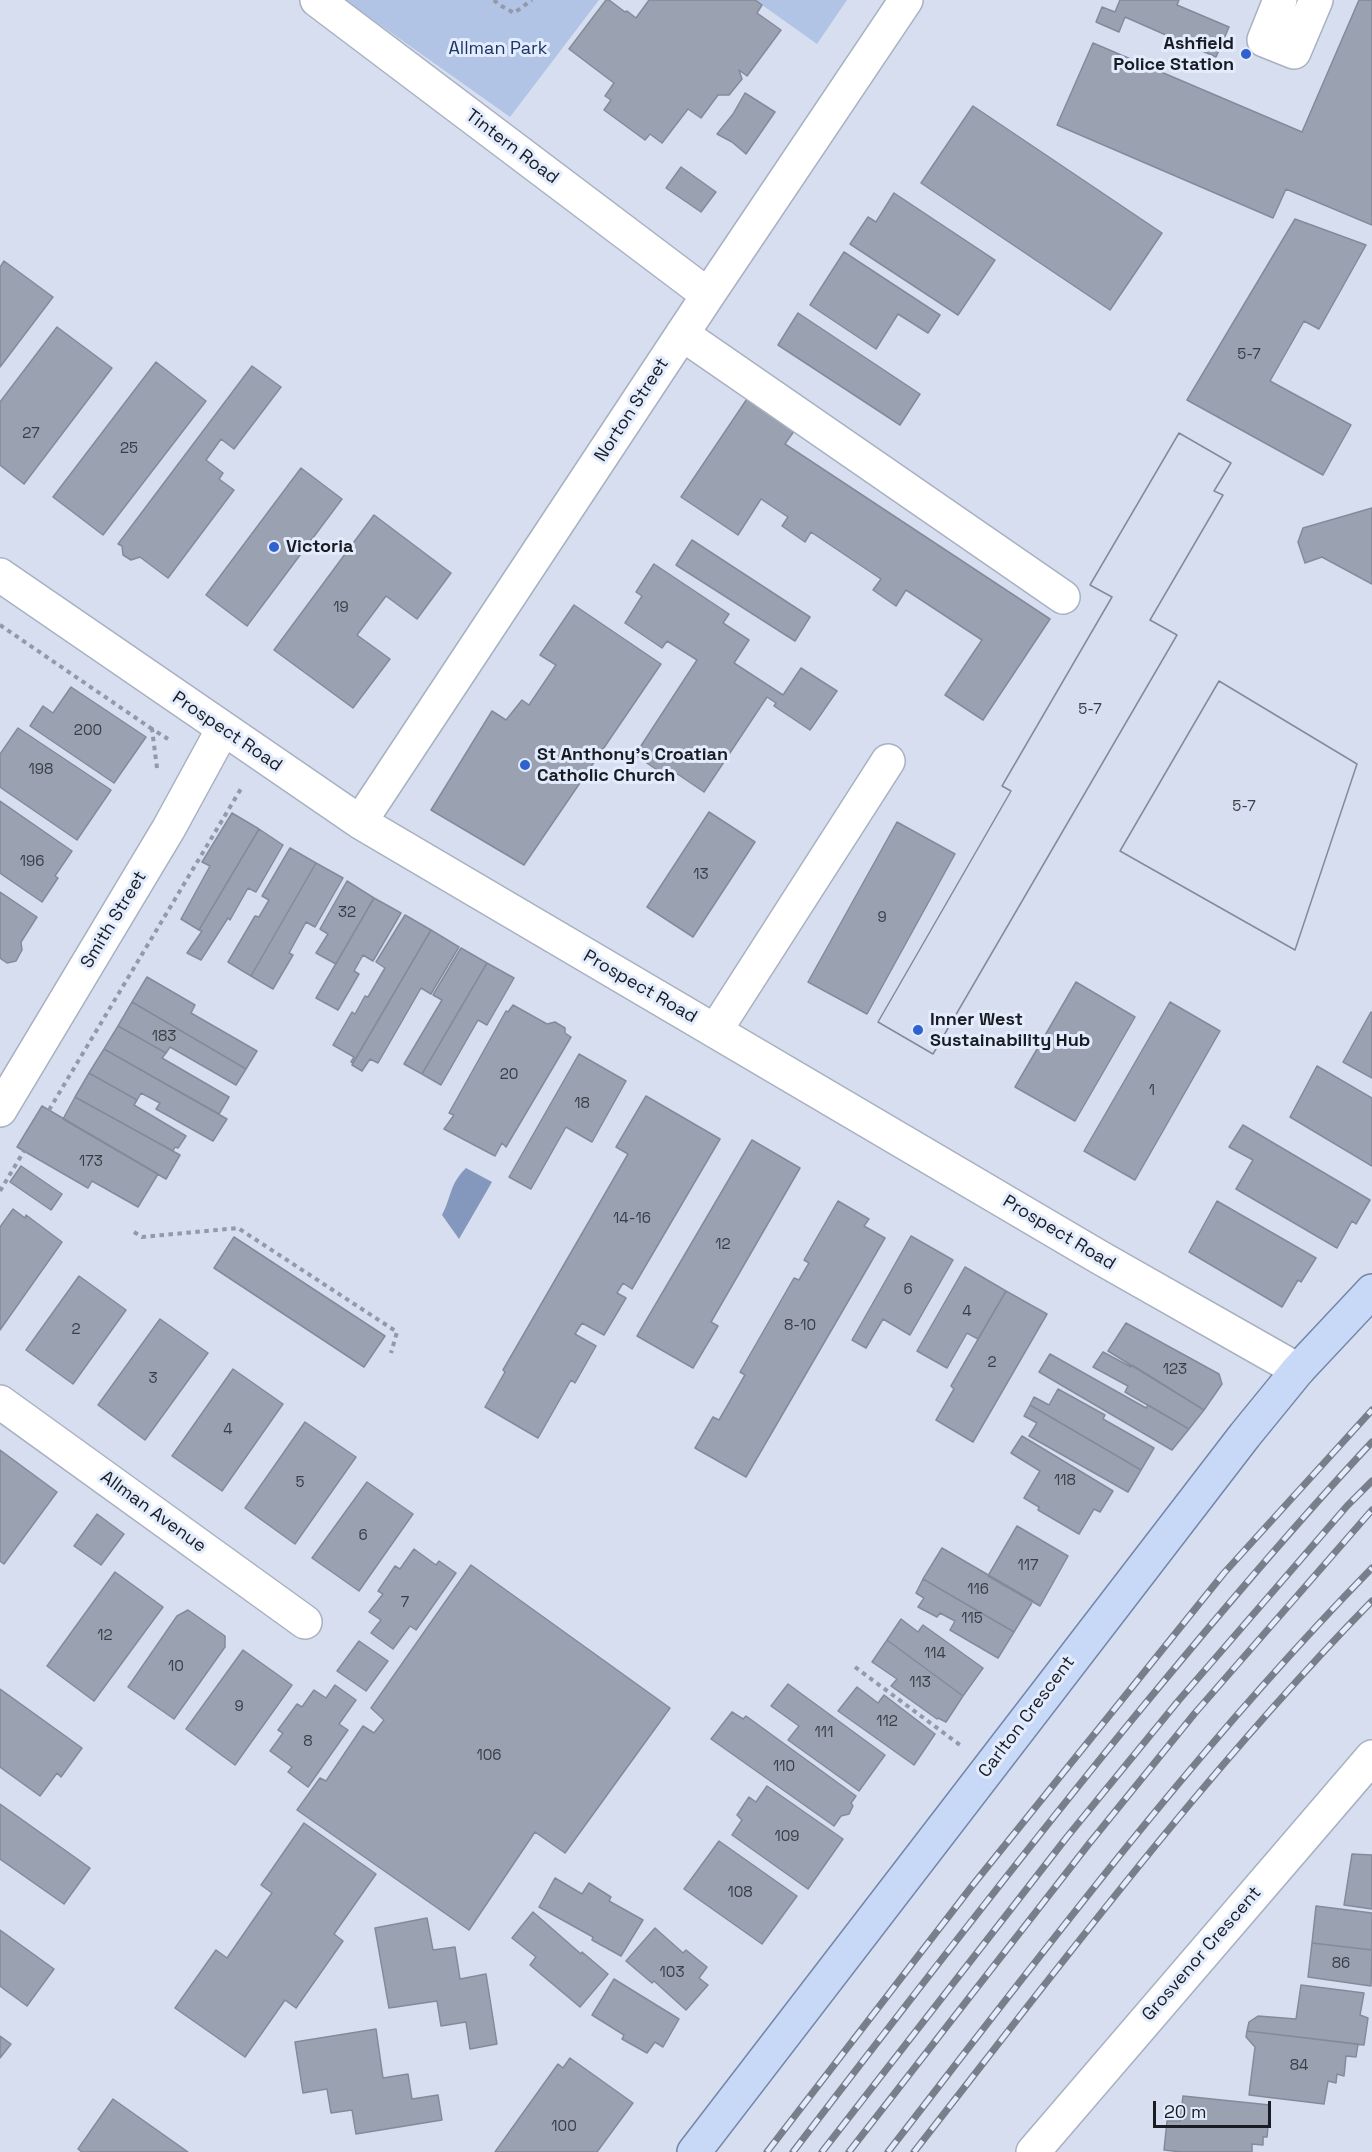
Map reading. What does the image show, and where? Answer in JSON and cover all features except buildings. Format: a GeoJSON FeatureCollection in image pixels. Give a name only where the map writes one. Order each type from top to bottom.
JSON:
{"type":"FeatureCollection","features":[{"type":"Feature","properties":{"kind":"main road","name":"Carlton Crescent"},"geometry":{"type":"LineString","coordinates":[[694,2152],[1216,1472],[1298,1370],[1372,1291]]}},
{"type":"Feature","properties":{"kind":"street","name":"Tintern Road"},"geometry":{"type":"LineString","coordinates":[[317,0],[708,295]]}},
{"type":"Feature","properties":{"kind":"street","name":"Norton Street"},"geometry":{"type":"LineString","coordinates":[[360,822],[906,0]]}},
{"type":"Feature","properties":{"kind":"street"},"geometry":{"type":"LineString","coordinates":[[1280,0],[1264,40],[1294,52],[1316,0]]}},
{"type":"Feature","properties":{"kind":"street"},"geometry":{"type":"LineString","coordinates":[[682,334],[1063,597]]}},
{"type":"Feature","properties":{"kind":"street","name":"Prospect Road"},"geometry":{"type":"LineString","coordinates":[[0,575],[360,822],[1099,1257],[1298,1370]]}},
{"type":"Feature","properties":{"kind":"street","name":"Smith Street"},"geometry":{"type":"LineString","coordinates":[[1,1106],[169,828],[223,729]]}},
{"type":"Feature","properties":{"kind":"street"},"geometry":{"type":"LineString","coordinates":[[715,1031],[888,761]]}},
{"type":"Feature","properties":{"kind":"street","name":"Allman Avenue"},"geometry":{"type":"LineString","coordinates":[[0,1402],[305,1622]]}},
{"type":"Feature","properties":{"kind":"street","name":"Grosvenor Crescent"},"geometry":{"type":"LineString","coordinates":[[1033,2152],[1372,1756]]}},
{"type":"Feature","properties":{"kind":"path"},"geometry":{"type":"LineString","coordinates":[[494,0],[514,13],[532,0]]}},
{"type":"Feature","properties":{"kind":"path"},"geometry":{"type":"LineString","coordinates":[[0,625],[152,729]]}},
{"type":"Feature","properties":{"kind":"path"},"geometry":{"type":"LineString","coordinates":[[49,1110],[242,786],[262,799],[282,769]]}},
{"type":"Feature","properties":{"kind":"path"},"geometry":{"type":"LineString","coordinates":[[0,1191],[24,1151]]}},
{"type":"Feature","properties":{"kind":"path"},"geometry":{"type":"LineString","coordinates":[[134,1232],[142,1237],[238,1228],[397,1332],[391,1353]]}},
{"type":"Feature","properties":{"kind":"path"},"geometry":{"type":"LineString","coordinates":[[855,1667],[990,1766]]}},
{"type":"Feature","properties":{"kind":"green space","name":"Allman Park"},"geometry":{"type":"Polygon","coordinates":[[[345,0],[599,0],[510,117],[345,0]]]}},
{"type":"Feature","properties":{"kind":"green space"},"geometry":{"type":"Polygon","coordinates":[[[755,0],[847,0],[817,44],[755,0]]]}},
{"type":"Feature","properties":{"kind":"shaded area"},"geometry":{"type":"Polygon","coordinates":[[[466,1168],[492,1182],[459,1239],[442,1215],[454,1185],[466,1168]]]}},
{"type":"Feature","properties":{"kind":"railway"},"geometry":{"type":"LineString","coordinates":[[767,2152],[972,1886],[1224,1573],[1372,1410]]}},
{"type":"Feature","properties":{"kind":"railway"},"geometry":{"type":"LineString","coordinates":[[793,2152],[960,1935],[1131,1721],[1249,1580],[1372,1442]]}},
{"type":"Feature","properties":{"kind":"railway"},"geometry":{"type":"LineString","coordinates":[[822,2152],[1067,1837],[1179,1700],[1347,1506],[1372,1481]]}},
{"type":"Feature","properties":{"kind":"railway"},"geometry":{"type":"LineString","coordinates":[[849,2152],[1088,1845],[1195,1713],[1372,1510]]}},
{"type":"Feature","properties":{"kind":"railway"},"geometry":{"type":"LineString","coordinates":[[888,2152],[1063,1927],[1182,1780],[1244,1707],[1372,1568]]}},
{"type":"Feature","properties":{"kind":"railway"},"geometry":{"type":"LineString","coordinates":[[914,2152],[1079,1940],[1192,1801],[1310,1666],[1372,1601]]}},
{"type":"Feature","properties":{"kind":"place","name":"Ashfield Police Station"},"geometry":{"type":"Point","coordinates":[1246,54]}},
{"type":"Feature","properties":{"kind":"place","name":"Victoria"},"geometry":{"type":"Point","coordinates":[274,547]}},
{"type":"Feature","properties":{"kind":"place","name":"St Anthony's Croatian Catholic Church"},"geometry":{"type":"Point","coordinates":[525,765]}},
{"type":"Feature","properties":{"kind":"place","name":"Inner West Sustainability Hub"},"geometry":{"type":"Point","coordinates":[918,1030]}}]}
